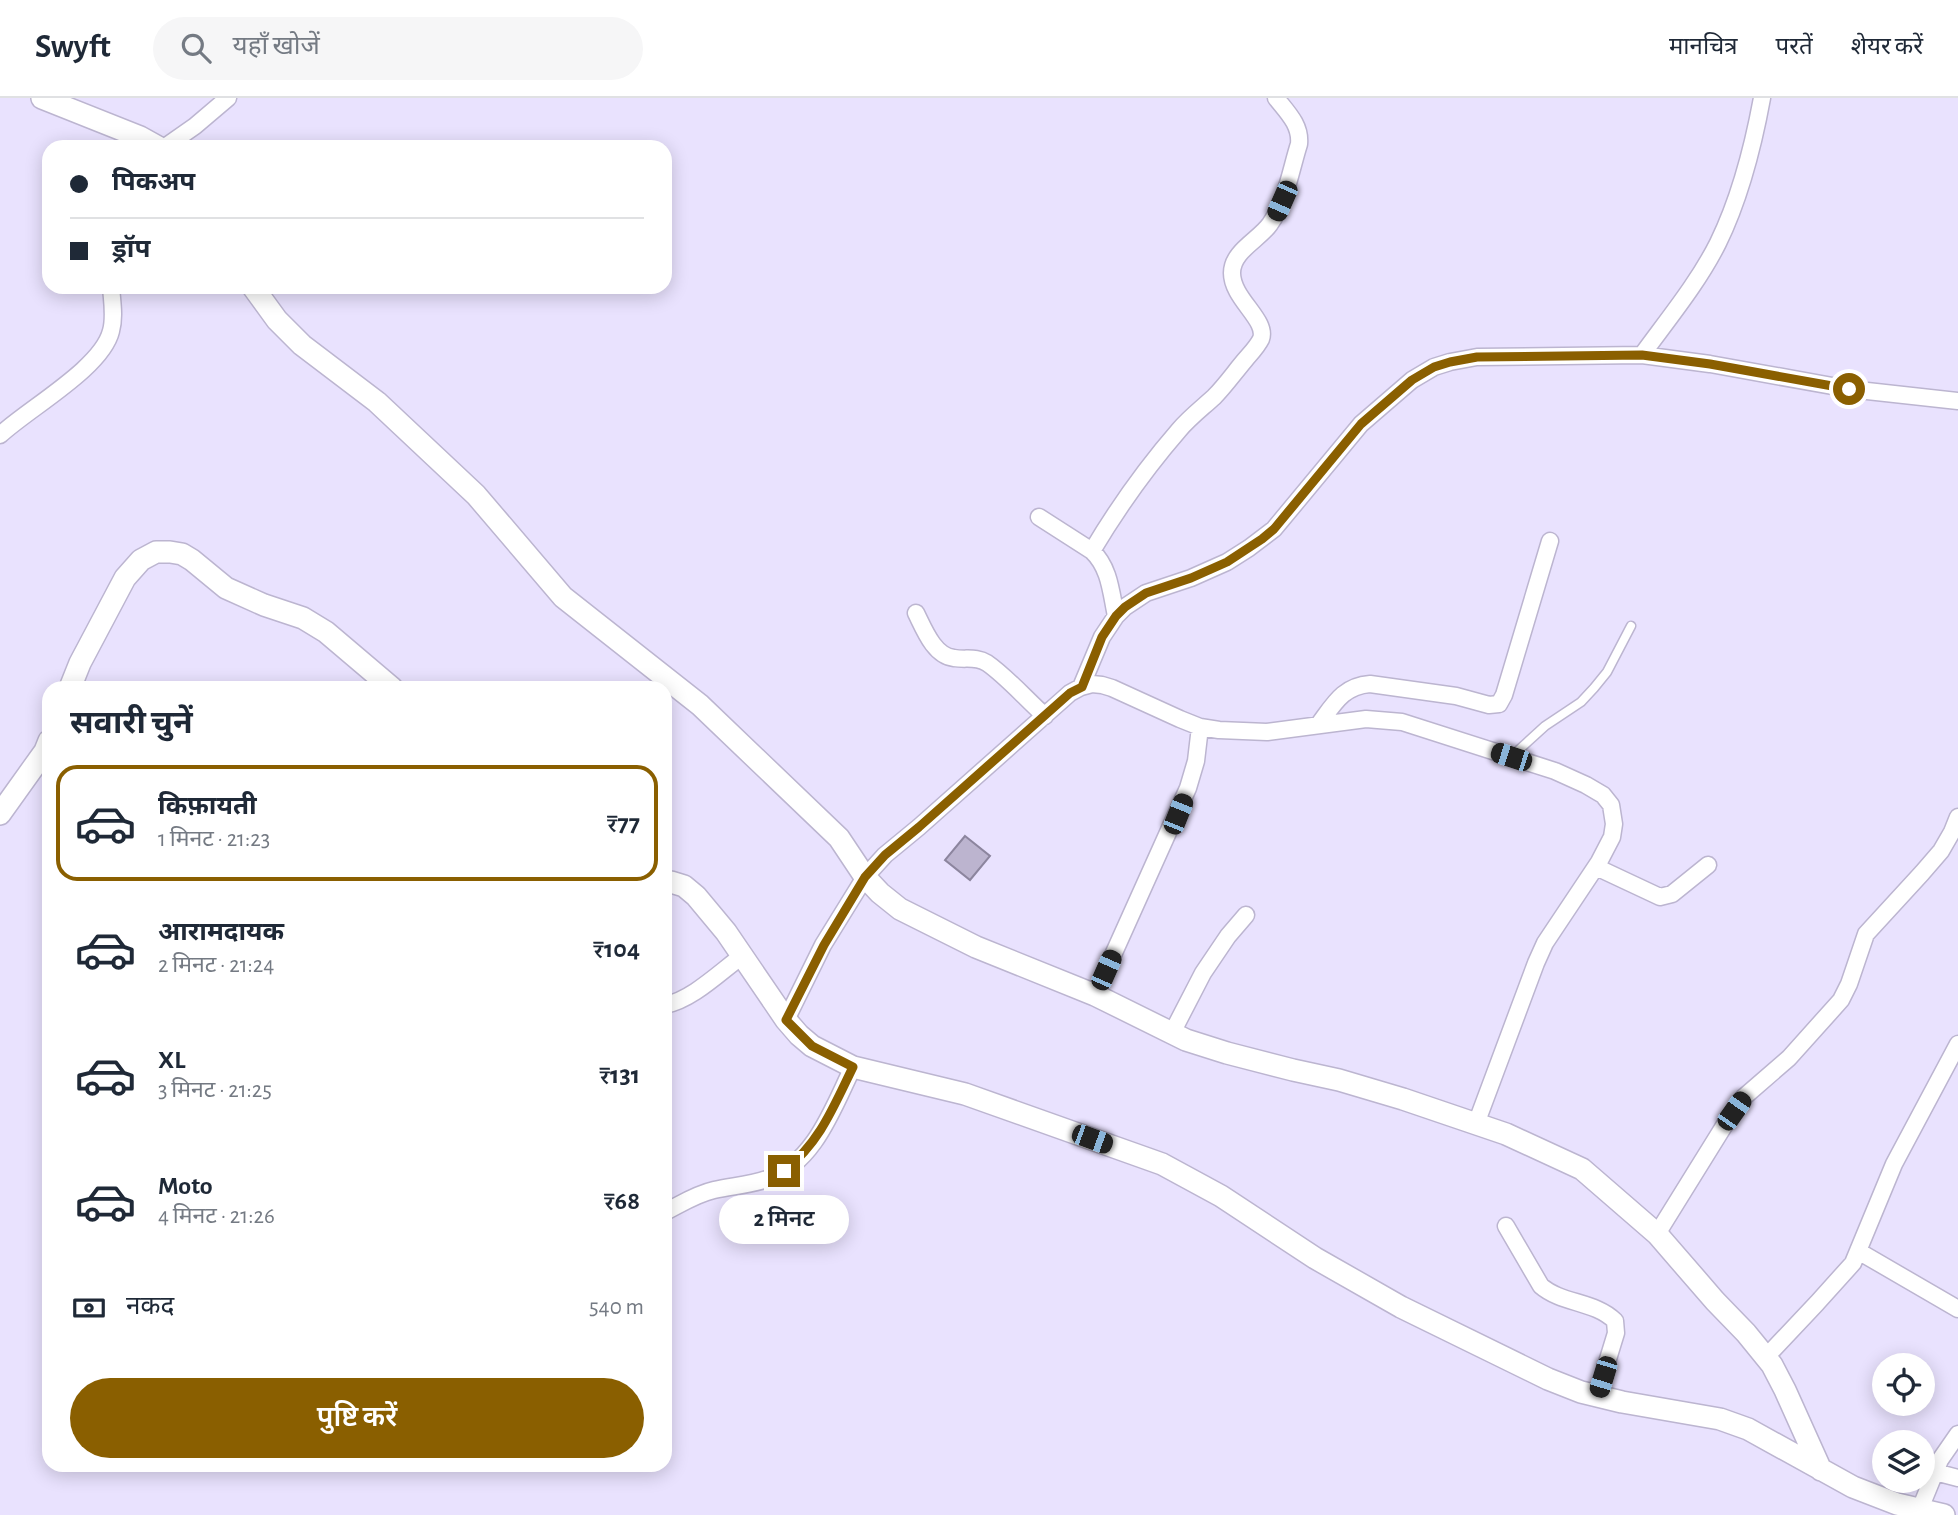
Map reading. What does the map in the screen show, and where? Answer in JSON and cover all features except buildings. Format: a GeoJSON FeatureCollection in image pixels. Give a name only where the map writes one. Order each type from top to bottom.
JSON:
{"type":"FeatureCollection","features":[{"type":"Feature","properties":{"kind":"street"},"geometry":{"type":"LineString","coordinates":[[42,98],[145,140]]}},
{"type":"Feature","properties":{"kind":"street"},"geometry":{"type":"LineString","coordinates":[[176,140],[228,98]]}},
{"type":"Feature","properties":{"kind":"street"},"geometry":{"type":"LineString","coordinates":[[1092,551],[1111,520],[1166,445],[1224,385],[1261,338],[1259,322],[1238,293],[1232,274],[1238,256],[1270,225],[1275,216],[1299,144],[1300,136],[1296,123],[1276,98]]}},
{"type":"Feature","properties":{"kind":"street"},"geometry":{"type":"LineString","coordinates":[[1642,355],[1717,245],[1730,216],[1745,169],[1762,98]]}},
{"type":"Feature","properties":{"kind":"street"},"geometry":{"type":"LineString","coordinates":[[2,429],[77,374],[100,353],[106,344],[113,321],[111,294]]}},
{"type":"Feature","properties":{"kind":"street"},"geometry":{"type":"LineString","coordinates":[[258,294],[277,320],[302,345],[377,402],[476,495],[564,597],[670,681]]}},
{"type":"Feature","properties":{"kind":"street"},"geometry":{"type":"LineString","coordinates":[[1082,687],[1102,637],[1125,607],[1146,593],[1227,562],[1266,536],[1361,424],[1412,380],[1434,367],[1477,357],[1642,355],[1710,364],[1849,389],[1958,401]]}},
{"type":"Feature","properties":{"kind":"street"},"geometry":{"type":"LineString","coordinates":[[1039,517],[1092,551],[1103,565],[1116,616]]}},
{"type":"Feature","properties":{"kind":"street"},"geometry":{"type":"LineString","coordinates":[[1319,724],[1338,699],[1358,685],[1370,684],[1456,696],[1489,705],[1499,704],[1550,541]]}},
{"type":"Feature","properties":{"kind":"street"},"geometry":{"type":"LineString","coordinates":[[73,681],[79,663],[125,578],[141,560],[156,552],[182,554],[226,588],[303,618],[326,632],[384,681]]}},
{"type":"Feature","properties":{"kind":"street"},"geometry":{"type":"LineString","coordinates":[[916,613],[929,638],[943,654],[954,658],[976,658],[989,664],[1045,716]]}},
{"type":"Feature","properties":{"kind":"street"},"geometry":{"type":"LineString","coordinates":[[672,683],[700,705],[829,828],[839,838],[865,877],[900,909],[976,947],[1095,995],[1186,1040],[1404,1099],[1506,1133],[1582,1170],[1657,1234],[1766,1357],[1786,1390],[1821,1470]]}},
{"type":"Feature","properties":{"kind":"street"},"geometry":{"type":"LineString","coordinates":[[786,1020],[824,945],[865,877],[885,855],[1070,693],[1082,687],[1092,684],[1112,688],[1200,727],[1219,730],[1267,732],[1366,719],[1402,722],[1555,771],[1603,795],[1611,805],[1614,824],[1612,837],[1596,867],[1545,943],[1476,1124]]}},
{"type":"Feature","properties":{"kind":"street"},"geometry":{"type":"LineString","coordinates":[[1095,995],[1188,788],[1196,761],[1200,727]]}},
{"type":"Feature","properties":{"kind":"street"},"geometry":{"type":"LineString","coordinates":[[0,814],[42,755]]}},
{"type":"Feature","properties":{"kind":"street"},"geometry":{"type":"LineString","coordinates":[[1657,1234],[1744,1097],[1789,1058],[1841,999],[1866,934],[1941,850],[1958,817]]}},
{"type":"Feature","properties":{"kind":"street"},"geometry":{"type":"LineString","coordinates":[[1596,867],[1660,897],[1672,894],[1708,865]]}},
{"type":"Feature","properties":{"kind":"street"},"geometry":{"type":"LineString","coordinates":[[672,882],[684,886],[696,896],[786,1020],[812,1046],[853,1067],[964,1094],[1162,1164],[1221,1196],[1315,1258],[1401,1307],[1548,1379],[1581,1392],[1720,1419],[1748,1429],[1853,1487],[1897,1504],[1944,1515]]}},
{"type":"Feature","properties":{"kind":"street"},"geometry":{"type":"LineString","coordinates":[[1172,1033],[1203,973],[1246,915]]}},
{"type":"Feature","properties":{"kind":"street"},"geometry":{"type":"LineString","coordinates":[[672,1003],[687,996],[742,956]]}},
{"type":"Feature","properties":{"kind":"street"},"geometry":{"type":"LineString","coordinates":[[1766,1357],[1853,1263],[1894,1164],[1958,1044]]}},
{"type":"Feature","properties":{"kind":"street"},"geometry":{"type":"LineString","coordinates":[[672,1208],[712,1190],[768,1179],[784,1171],[798,1160],[822,1130],[853,1067]]}},
{"type":"Feature","properties":{"kind":"street"},"geometry":{"type":"LineString","coordinates":[[1506,1226],[1541,1286],[1549,1293],[1605,1313],[1615,1321],[1616,1333],[1597,1395]]}},
{"type":"Feature","properties":{"kind":"street"},"geometry":{"type":"LineString","coordinates":[[1858,1251],[1958,1309]]}},
{"type":"Feature","properties":{"kind":"street"},"geometry":{"type":"LineString","coordinates":[[1958,1434],[1935,1472],[1958,1478]]}},
{"type":"Feature","properties":{"kind":"street"},"geometry":{"type":"LineString","coordinates":[[1920,1509],[1926,1493]]}},
{"type":"Feature","properties":{"kind":"lane"},"geometry":{"type":"LineString","coordinates":[[1511,757],[1545,726],[1581,702],[1594,688],[1607,672],[1632,625]]}},
{"type":"Feature","properties":{"kind":"route"},"geometry":{"type":"LineString","coordinates":[[784,1171],[798,1160],[822,1130],[853,1067],[812,1046],[786,1020],[824,945],[865,877],[885,855],[1070,693],[1082,687],[1102,637],[1125,607],[1146,593],[1227,562],[1274,529],[1361,424],[1412,380],[1434,367],[1477,357],[1642,355],[1710,364],[1849,389]]}}]}
